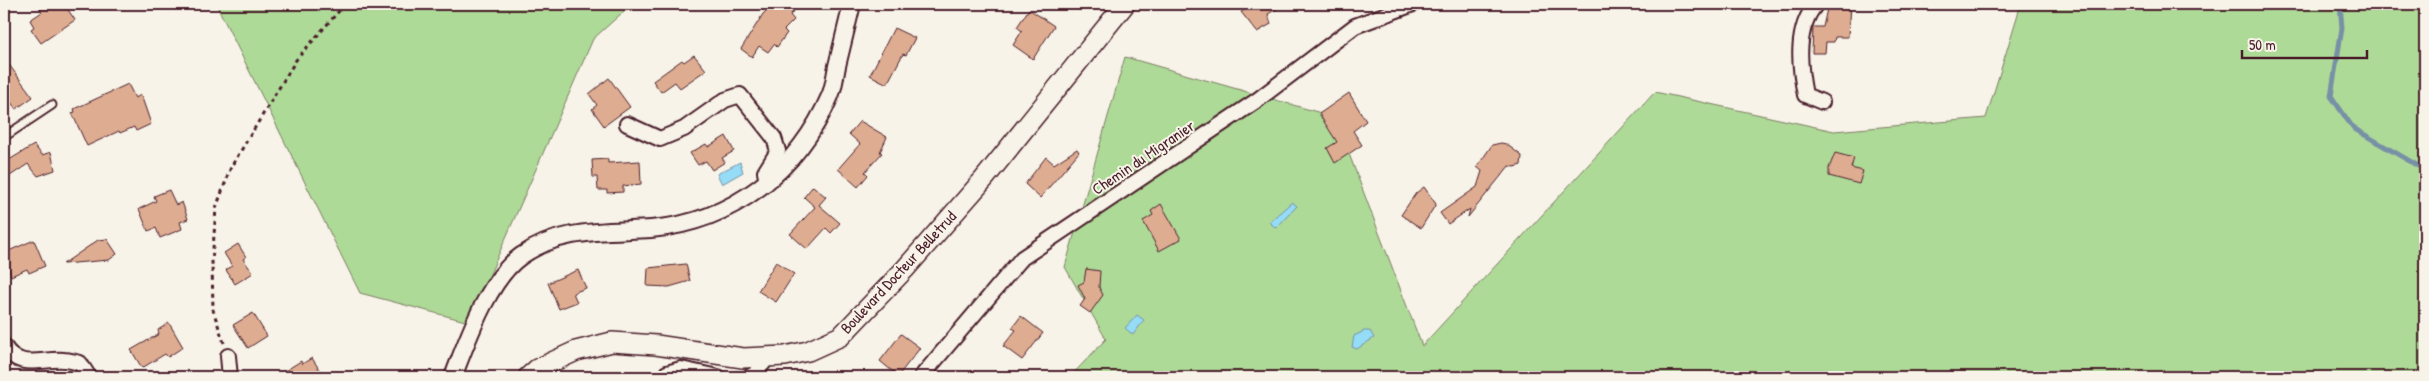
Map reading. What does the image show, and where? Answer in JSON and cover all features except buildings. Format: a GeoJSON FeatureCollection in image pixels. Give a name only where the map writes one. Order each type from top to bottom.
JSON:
{"type":"FeatureCollection","features":[{"type":"Feature","properties":{"kind":"main road","name":"Boulevard Docteur Belletrud"},"geometry":{"type":"LineString","coordinates":[[528,377],[537,369],[576,351],[612,342],[656,345],[743,358],[784,356],[808,351],[840,336],[873,304],[984,179],[1124,4]]}},
{"type":"Feature","properties":{"kind":"street"},"geometry":{"type":"LineString","coordinates":[[452,377],[488,298],[502,276],[519,258],[542,243],[570,234],[653,228],[695,221],[741,202],[768,183],[797,152],[831,94],[852,4]]}},
{"type":"Feature","properties":{"kind":"street","name":"Chemin du Migranier"},"geometry":{"type":"LineString","coordinates":[[922,377],[1022,258],[1256,101],[1355,26],[1413,4]]}},
{"type":"Feature","properties":{"kind":"street"},"geometry":{"type":"LineString","coordinates":[[1816,4],[1808,14],[1801,41],[1800,69],[1805,95],[1822,102]]}},
{"type":"Feature","properties":{"kind":"street"},"geometry":{"type":"LineString","coordinates":[[627,124],[660,139],[684,129],[725,100],[740,95],[774,138],[778,152],[765,172],[768,183]]}},
{"type":"Feature","properties":{"kind":"street"},"geometry":{"type":"LineString","coordinates":[[4,346],[9,355],[29,362],[63,360],[80,363],[89,377]]}},
{"type":"Feature","properties":{"kind":"street"},"geometry":{"type":"LineString","coordinates":[[228,356],[230,377]]}},
{"type":"Feature","properties":{"kind":"street"},"geometry":{"type":"LineString","coordinates":[[749,377],[755,374],[768,357]]}},
{"type":"Feature","properties":{"kind":"street"},"geometry":{"type":"LineString","coordinates":[[666,377],[667,373],[681,369],[718,377]]}},
{"type":"Feature","properties":{"kind":"lane"},"geometry":{"type":"LineString","coordinates":[[4,137],[52,105]]}},
{"type":"Feature","properties":{"kind":"path"},"geometry":{"type":"LineString","coordinates":[[228,356],[213,310],[212,262],[216,208],[230,167],[296,60],[345,4]]}},
{"type":"Feature","properties":{"kind":"green space"},"geometry":{"type":"Polygon","coordinates":[[[216,4],[632,4],[593,39],[469,322],[360,293],[216,4]]]}},
{"type":"Feature","properties":{"kind":"green space"},"geometry":{"type":"Polygon","coordinates":[[[2021,4],[2425,4],[2425,377],[1070,377],[1106,339],[1065,267],[1125,57],[1335,117],[1422,346],[1655,92],[1834,131],[1986,118],[2021,4]]]}},
{"type":"Feature","properties":{"kind":"water"},"geometry":{"type":"Polygon","coordinates":[[[740,162],[743,172],[722,184],[717,174],[740,162]]]}},
{"type":"Feature","properties":{"kind":"water"},"geometry":{"type":"Polygon","coordinates":[[[1292,202],[1297,206],[1276,228],[1269,222],[1292,202]]]}},
{"type":"Feature","properties":{"kind":"water"},"geometry":{"type":"Polygon","coordinates":[[[1137,315],[1144,320],[1133,335],[1125,328],[1137,315]]]}},
{"type":"Feature","properties":{"kind":"water"},"geometry":{"type":"Polygon","coordinates":[[[1364,331],[1370,331],[1374,338],[1357,349],[1352,347],[1354,336],[1364,331]]]}},
{"type":"Feature","properties":{"kind":"waterway"},"geometry":{"type":"LineString","coordinates":[[2340,4],[2342,28],[2331,96],[2353,128],[2425,170]]}}]}
